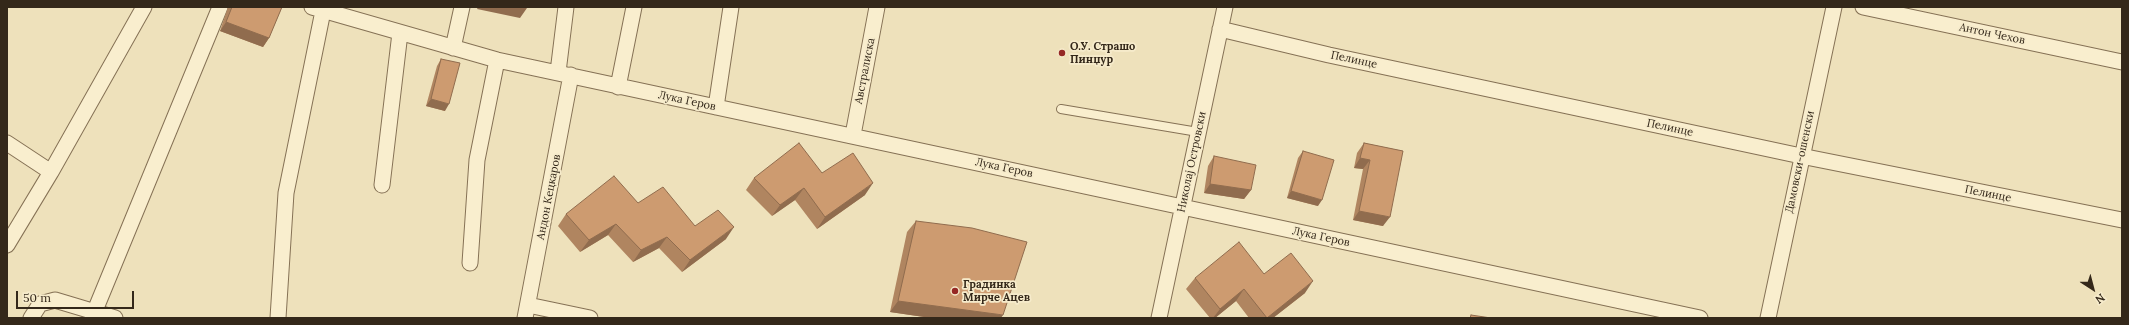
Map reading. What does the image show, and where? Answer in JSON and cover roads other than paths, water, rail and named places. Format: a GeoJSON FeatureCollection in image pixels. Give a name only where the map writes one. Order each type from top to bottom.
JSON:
{"type":"FeatureCollection","features":[{"type":"Feature","properties":{"kind":"street"},"geometry":{"type":"LineString","coordinates":[[7,245],[51,172],[144,7]]}},
{"type":"Feature","properties":{"kind":"street"},"geometry":{"type":"LineString","coordinates":[[94,313],[220,7]]}},
{"type":"Feature","properties":{"kind":"street"},"geometry":{"type":"LineString","coordinates":[[454,48],[462,7]]}},
{"type":"Feature","properties":{"kind":"street","name":"Андон Кецкаров"},"geometry":{"type":"LineString","coordinates":[[527,312],[565,74],[566,7]]}},
{"type":"Feature","properties":{"kind":"street"},"geometry":{"type":"LineString","coordinates":[[618,86],[634,7]]}},
{"type":"Feature","properties":{"kind":"street"},"geometry":{"type":"LineString","coordinates":[[716,107],[731,7]]}},
{"type":"Feature","properties":{"kind":"street","name":"Австралиска"},"geometry":{"type":"LineString","coordinates":[[853,135],[877,7]]}},
{"type":"Feature","properties":{"kind":"street","name":"Николај Островски"},"geometry":{"type":"LineString","coordinates":[[1159,318],[1220,29],[1226,7]]}},
{"type":"Feature","properties":{"kind":"street","name":"Дамовски-ошенски"},"geometry":{"type":"LineString","coordinates":[[1768,318],[1801,156],[1834,7]]}},
{"type":"Feature","properties":{"kind":"street","name":"Антон Чехов"},"geometry":{"type":"LineString","coordinates":[[1863,7],[2122,62]]}},
{"type":"Feature","properties":{"kind":"street"},"geometry":{"type":"LineString","coordinates":[[278,318],[286,193],[317,9]]}},
{"type":"Feature","properties":{"kind":"street","name":"Лука Геров"},"geometry":{"type":"LineString","coordinates":[[317,9],[497,60],[853,135],[1182,208],[1700,318]]}},
{"type":"Feature","properties":{"kind":"street","name":"Пелинце"},"geometry":{"type":"LineString","coordinates":[[1220,29],[1345,58],[1801,156],[2122,220]]}},
{"type":"Feature","properties":{"kind":"street"},"geometry":{"type":"LineString","coordinates":[[382,185],[400,33]]}},
{"type":"Feature","properties":{"kind":"street"},"geometry":{"type":"LineString","coordinates":[[470,263],[477,160],[497,60]]}},
{"type":"Feature","properties":{"kind":"street"},"geometry":{"type":"LineString","coordinates":[[7,143],[51,172]]}},
{"type":"Feature","properties":{"kind":"street"},"geometry":{"type":"LineString","coordinates":[[31,318],[40,304],[55,300],[94,313],[115,318]]}},
{"type":"Feature","properties":{"kind":"street"},"geometry":{"type":"LineString","coordinates":[[527,312],[590,318]]}},
{"type":"Feature","properties":{"kind":"lane"},"geometry":{"type":"LineString","coordinates":[[1061,109],[1198,132]]}},
{"type":"Feature","properties":{"kind":"place","name":"О.У. Страшо Пинџур"},"geometry":{"type":"Point","coordinates":[1062,53]}},
{"type":"Feature","properties":{"kind":"place","name":"Градинка Мирче Ацев"},"geometry":{"type":"Point","coordinates":[955,291]}}]}
